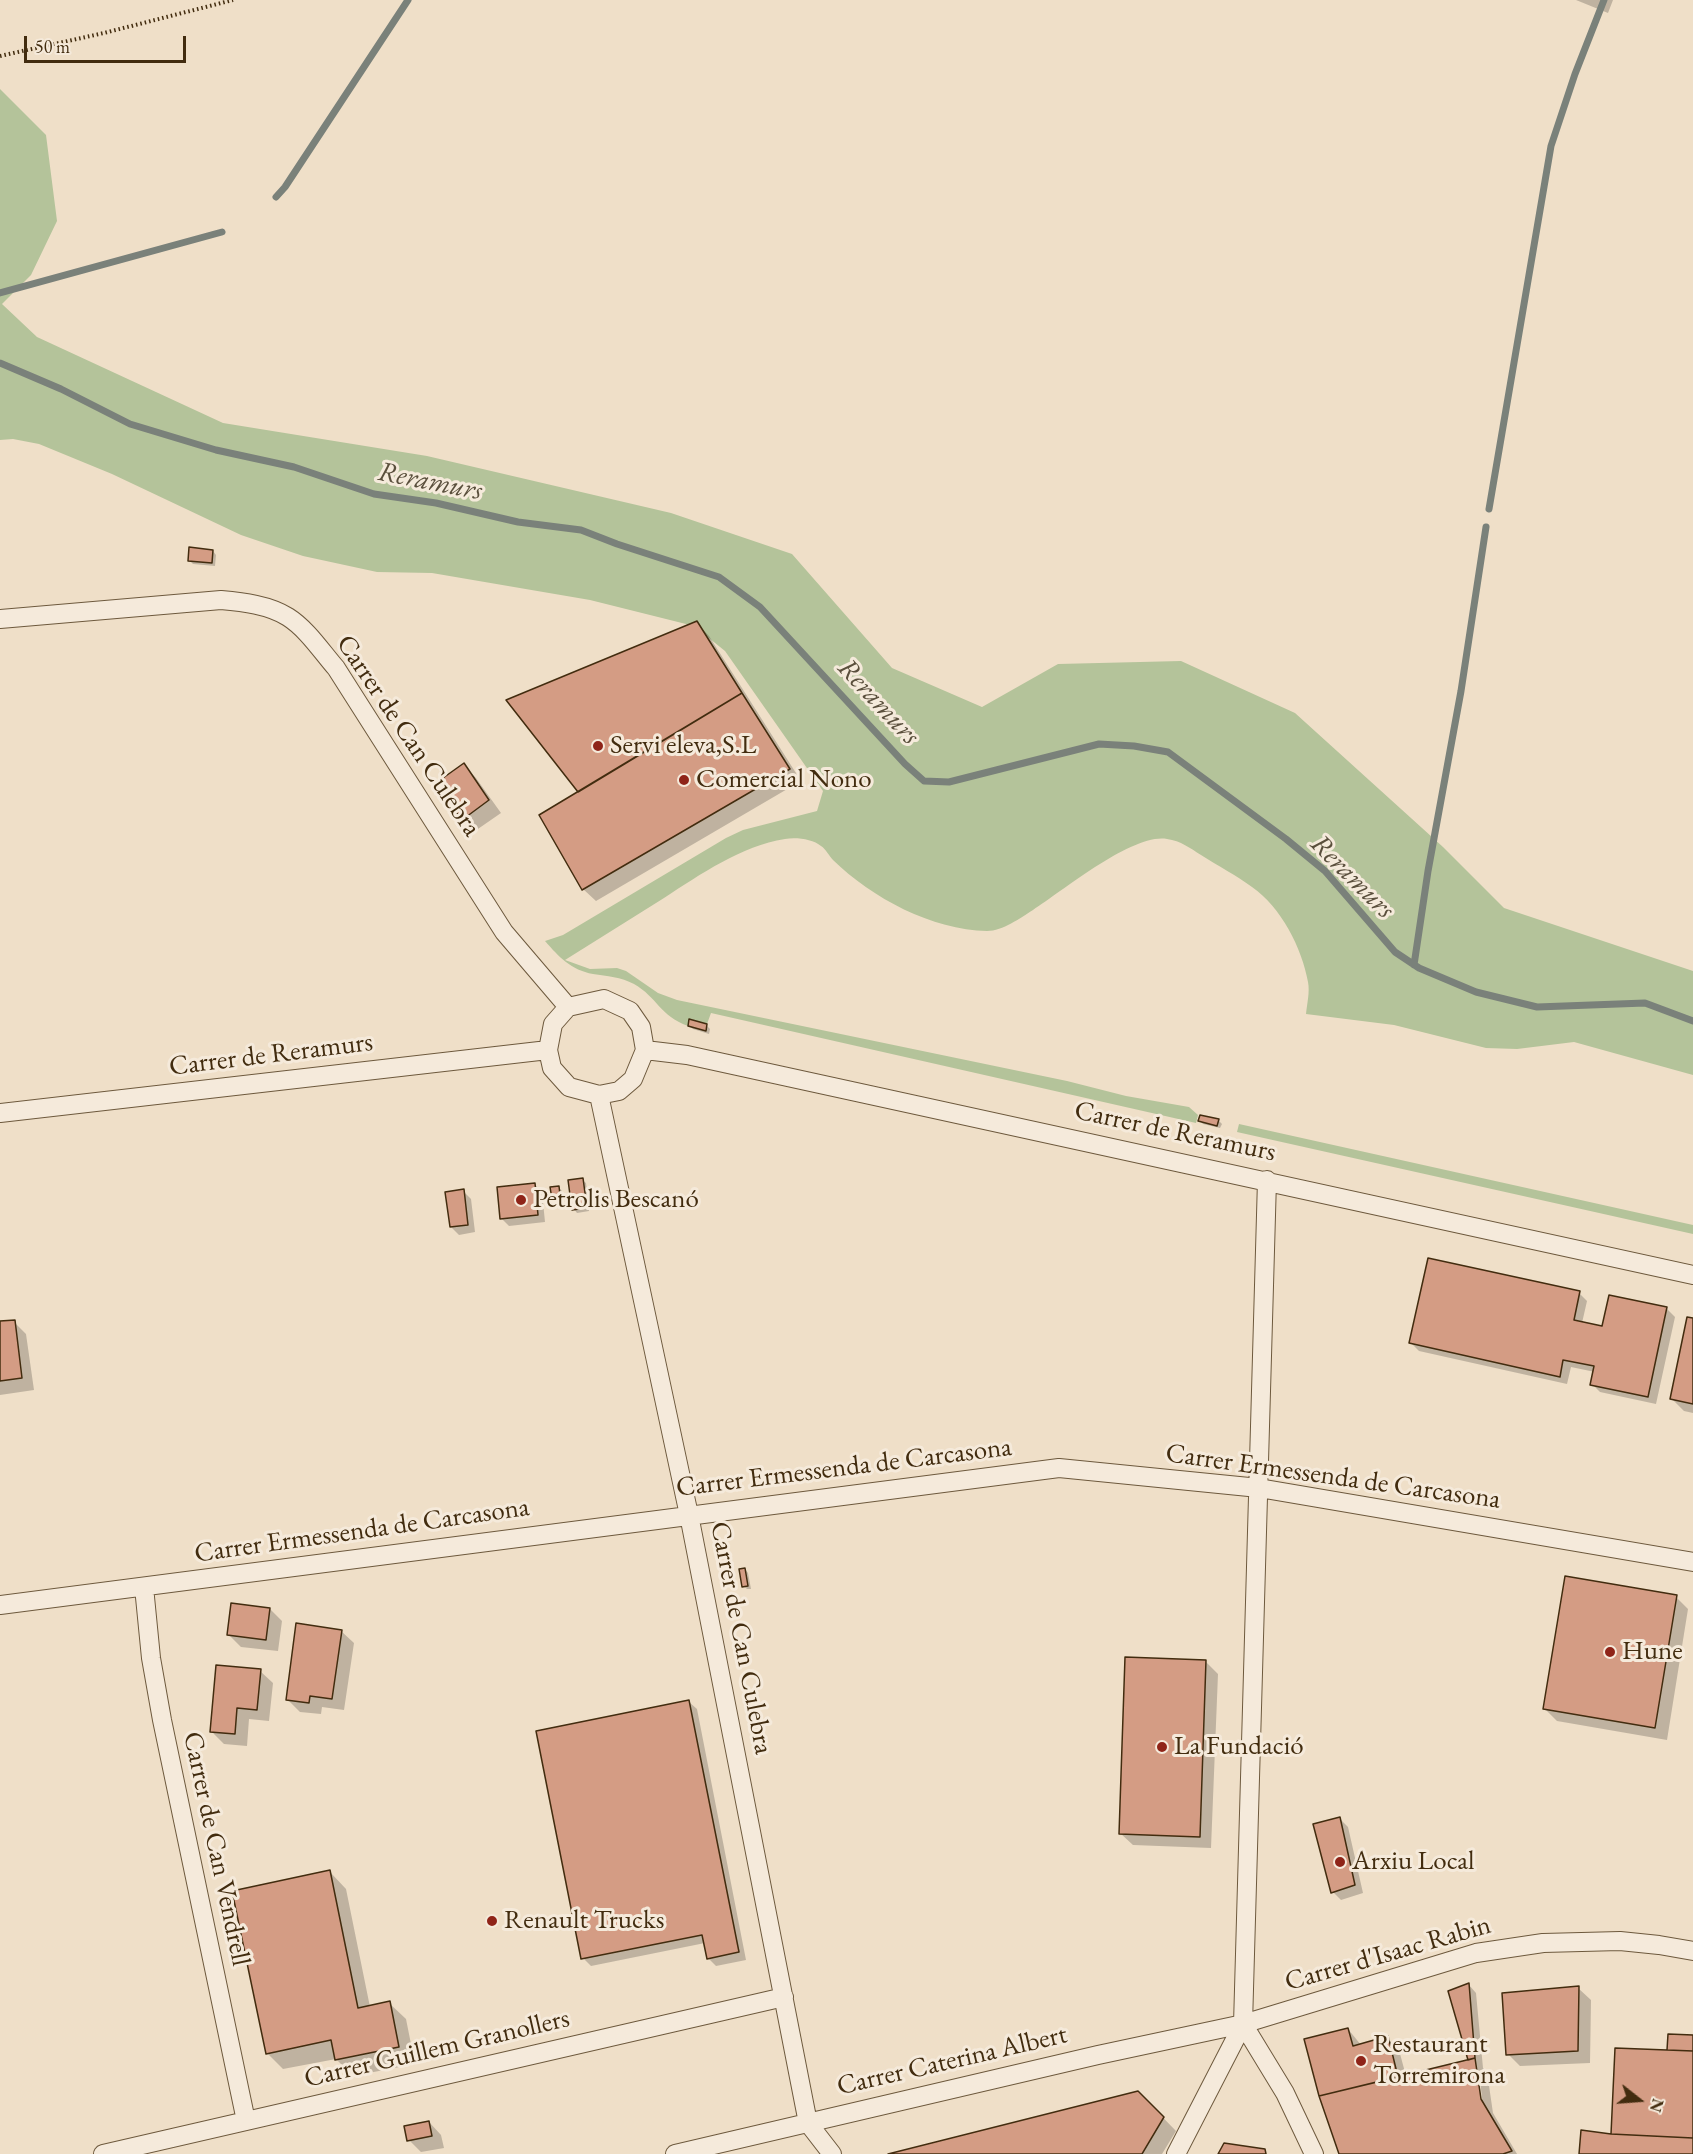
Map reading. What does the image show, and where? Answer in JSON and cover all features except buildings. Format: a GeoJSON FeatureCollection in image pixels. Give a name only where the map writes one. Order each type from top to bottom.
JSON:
{"type":"FeatureCollection","features":[{"type":"Feature","properties":{"kind":"street","name":"Carrer de Can Culebra"},"geometry":{"type":"LineString","coordinates":[[0,619],[221,600],[250,603],[288,617],[336,668],[504,932],[568,1007]]}},
{"type":"Feature","properties":{"kind":"street"},"geometry":{"type":"LineString","coordinates":[[604,999],[630,1011],[641,1027],[645,1050],[633,1079],[620,1091],[599,1095],[569,1087],[552,1068],[548,1050],[553,1024],[568,1007],[604,999]]}},
{"type":"Feature","properties":{"kind":"street","name":"Carrer de Reramurs"},"geometry":{"type":"LineString","coordinates":[[0,1113],[548,1050]]}},
{"type":"Feature","properties":{"kind":"street","name":"Carrer de Reramurs"},"geometry":{"type":"LineString","coordinates":[[645,1050],[698,1057],[1693,1275]]}},
{"type":"Feature","properties":{"kind":"street","name":"Carrer de Can Culebra"},"geometry":{"type":"LineString","coordinates":[[599,1095],[689,1515],[808,2123]]}},
{"type":"Feature","properties":{"kind":"street"},"geometry":{"type":"LineString","coordinates":[[1176,2154],[1243,2024],[1266,1180]]}},
{"type":"Feature","properties":{"kind":"street","name":"Carrer Ermessenda de Carcasona"},"geometry":{"type":"LineString","coordinates":[[0,1605],[1059,1468],[1259,1488],[1693,1562]]}},
{"type":"Feature","properties":{"kind":"street","name":"Carrer de Can Vendrell"},"geometry":{"type":"LineString","coordinates":[[144,1587],[151,1658],[162,1720],[246,2121]]}},
{"type":"Feature","properties":{"kind":"street","name":"Carrer d'Isaac Rabin"},"geometry":{"type":"LineString","coordinates":[[1243,2024],[1476,1953],[1543,1943],[1620,1941],[1693,1951]]}},
{"type":"Feature","properties":{"kind":"street","name":"Carrer Guillem Granollers"},"geometry":{"type":"LineString","coordinates":[[103,2154],[784,1997]]}},
{"type":"Feature","properties":{"kind":"street"},"geometry":{"type":"LineString","coordinates":[[1243,2024],[1285,2093],[1314,2154]]}},
{"type":"Feature","properties":{"kind":"street","name":"Carrer Caterina Albert"},"geometry":{"type":"LineString","coordinates":[[675,2154],[1243,2024]]}},
{"type":"Feature","properties":{"kind":"street"},"geometry":{"type":"LineString","coordinates":[[808,2123],[832,2154]]}},
{"type":"Feature","properties":{"kind":"path"},"geometry":{"type":"LineString","coordinates":[[0,56],[104,33],[233,0]]}},
{"type":"Feature","properties":{"kind":"green space"},"geometry":{"type":"Polygon","coordinates":[[[0,89],[46,135],[57,221],[31,275],[2,304],[37,337],[223,423],[427,456],[671,513],[792,554],[892,668],[982,707],[1058,664],[1181,661],[1295,713],[1443,847],[1504,908],[1693,971],[1693,1075],[1574,1042],[1517,1049],[1486,1048],[1394,1025],[1306,1014],[1309,990],[1305,969],[1289,929],[1281,917],[1262,895],[1240,878],[1185,845],[1167,839],[1136,845],[1118,854],[1017,920],[999,929],[987,931],[945,925],[904,909],[866,887],[833,860],[818,844],[804,839],[785,839],[753,848],[722,862],[565,960],[590,969],[617,968],[626,971],[658,993],[677,1000],[1067,1081],[1126,1096],[1189,1107],[1198,1115],[1196,1123],[711,1013],[707,1024],[690,1019],[688,1026],[671,1017],[634,984],[619,978],[585,972],[572,966],[561,957],[545,941],[563,935],[726,838],[743,830],[817,811],[823,791],[725,651],[694,626],[590,600],[432,573],[377,572],[303,556],[241,535],[112,474],[39,444],[13,439],[0,440],[0,89]]]}},
{"type":"Feature","properties":{"kind":"green space"},"geometry":{"type":"Polygon","coordinates":[[[1239,1124],[1693,1225],[1693,1234],[1237,1132],[1239,1124]]]}},
{"type":"Feature","properties":{"kind":"waterway"},"geometry":{"type":"LineString","coordinates":[[276,197],[285,187],[408,0]]}},
{"type":"Feature","properties":{"kind":"waterway"},"geometry":{"type":"LineString","coordinates":[[1489,509],[1551,146],[1575,74],[1604,0]]}},
{"type":"Feature","properties":{"kind":"waterway"},"geometry":{"type":"LineString","coordinates":[[0,293],[222,232]]}},
{"type":"Feature","properties":{"kind":"waterway","name":"Reramurs"},"geometry":{"type":"LineString","coordinates":[[0,363],[61,389],[130,424],[216,450],[294,467],[374,494],[436,503],[518,522],[581,530],[719,577],[760,607],[905,764],[924,781],[949,782],[1099,744],[1134,746],[1168,752],[1286,839],[1325,871],[1395,952],[1419,968],[1476,992],[1537,1007],[1645,1003],[1693,1021]]}},
{"type":"Feature","properties":{"kind":"waterway"},"geometry":{"type":"LineString","coordinates":[[1414,965],[1428,871],[1461,691],[1486,527]]}},
{"type":"Feature","properties":{"kind":"place","name":"Servi eleva,S.L"},"geometry":{"type":"Point","coordinates":[598,746]}},
{"type":"Feature","properties":{"kind":"place","name":"Comercial Nono"},"geometry":{"type":"Point","coordinates":[684,780]}},
{"type":"Feature","properties":{"kind":"place","name":"Petrolis Bescanó"},"geometry":{"type":"Point","coordinates":[521,1200]}},
{"type":"Feature","properties":{"kind":"place","name":"Hune"},"geometry":{"type":"Point","coordinates":[1610,1652]}},
{"type":"Feature","properties":{"kind":"place","name":"La Fundació"},"geometry":{"type":"Point","coordinates":[1162,1747]}},
{"type":"Feature","properties":{"kind":"place","name":"Arxiu Local"},"geometry":{"type":"Point","coordinates":[1340,1862]}},
{"type":"Feature","properties":{"kind":"place","name":"Renault Trucks"},"geometry":{"type":"Point","coordinates":[492,1921]}},
{"type":"Feature","properties":{"kind":"place","name":"Restaurant Torremirona"},"geometry":{"type":"Point","coordinates":[1361,2061]}}]}
